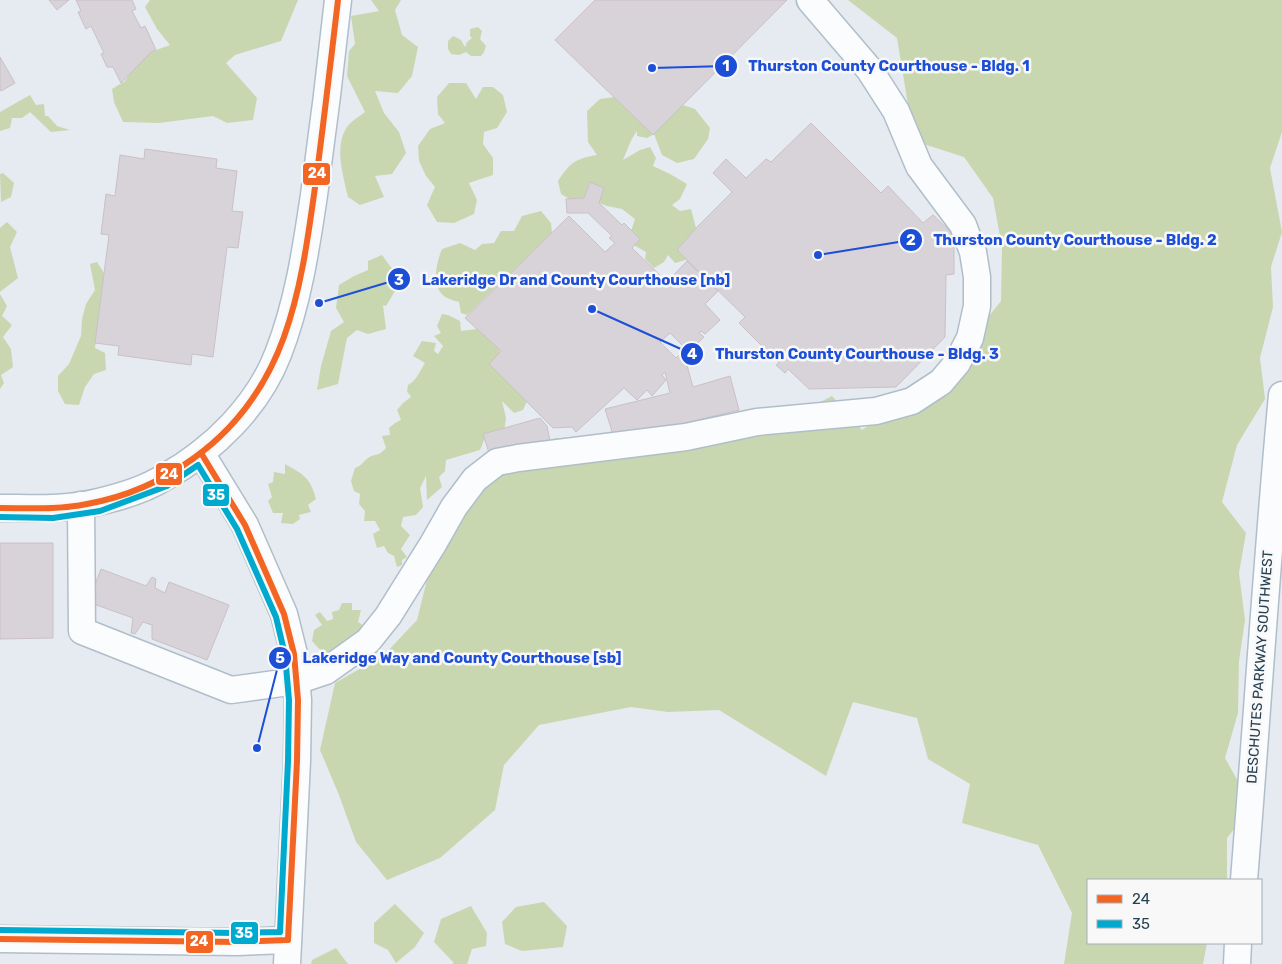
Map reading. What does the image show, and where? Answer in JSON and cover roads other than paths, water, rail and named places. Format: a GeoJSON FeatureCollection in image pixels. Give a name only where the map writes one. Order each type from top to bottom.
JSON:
{"type":"FeatureCollection","features":[{"type":"Feature","properties":{"kind":"street"},"geometry":{"type":"LineString","coordinates":[[0,508],[52,509],[81,505],[105,500],[164,478],[201,454],[238,419],[261,389],[278,355],[296,302],[325,118],[338,0]]}},
{"type":"Feature","properties":{"kind":"street"},"geometry":{"type":"LineString","coordinates":[[81,505],[82,631],[230,690],[296,681],[326,671],[368,641],[388,616],[454,507],[475,480],[497,462],[686,437],[757,422],[876,411],[912,401],[940,382],[957,363],[970,338],[977,306],[977,277],[973,252],[963,225],[919,166],[896,111],[869,69],[810,0]]}},
{"type":"Feature","properties":{"kind":"street","name":"DESCHUTES PARKWAY SOUTHWEST"},"geometry":{"type":"LineString","coordinates":[[1244,879],[1282,395]]}},
{"type":"Feature","properties":{"kind":"street"},"geometry":{"type":"LineString","coordinates":[[0,939],[238,942],[287,952],[298,761],[298,700],[294,654],[284,614],[245,525],[201,454]]}},
{"type":"Feature","properties":{"kind":"street"},"geometry":{"type":"LineString","coordinates":[[1237,964],[1238,944]]}},
{"type":"Feature","properties":{"kind":"place","name":"Thurston County Courthouse - Bldg. 1"},"geometry":{"type":"Point","coordinates":[652,68]}},
{"type":"Feature","properties":{"kind":"place","name":"Thurston County Courthouse - Bldg. 2"},"geometry":{"type":"Point","coordinates":[818,255]}},
{"type":"Feature","properties":{"kind":"place","name":"Lakeridge Dr and County Courthouse [nb]"},"geometry":{"type":"Point","coordinates":[319,303]}},
{"type":"Feature","properties":{"kind":"place","name":"Thurston County Courthouse - Bldg. 3"},"geometry":{"type":"Point","coordinates":[592,309]}},
{"type":"Feature","properties":{"kind":"place","name":"Lakeridge Way and County Courthouse [sb]"},"geometry":{"type":"Point","coordinates":[257,748]}}]}
